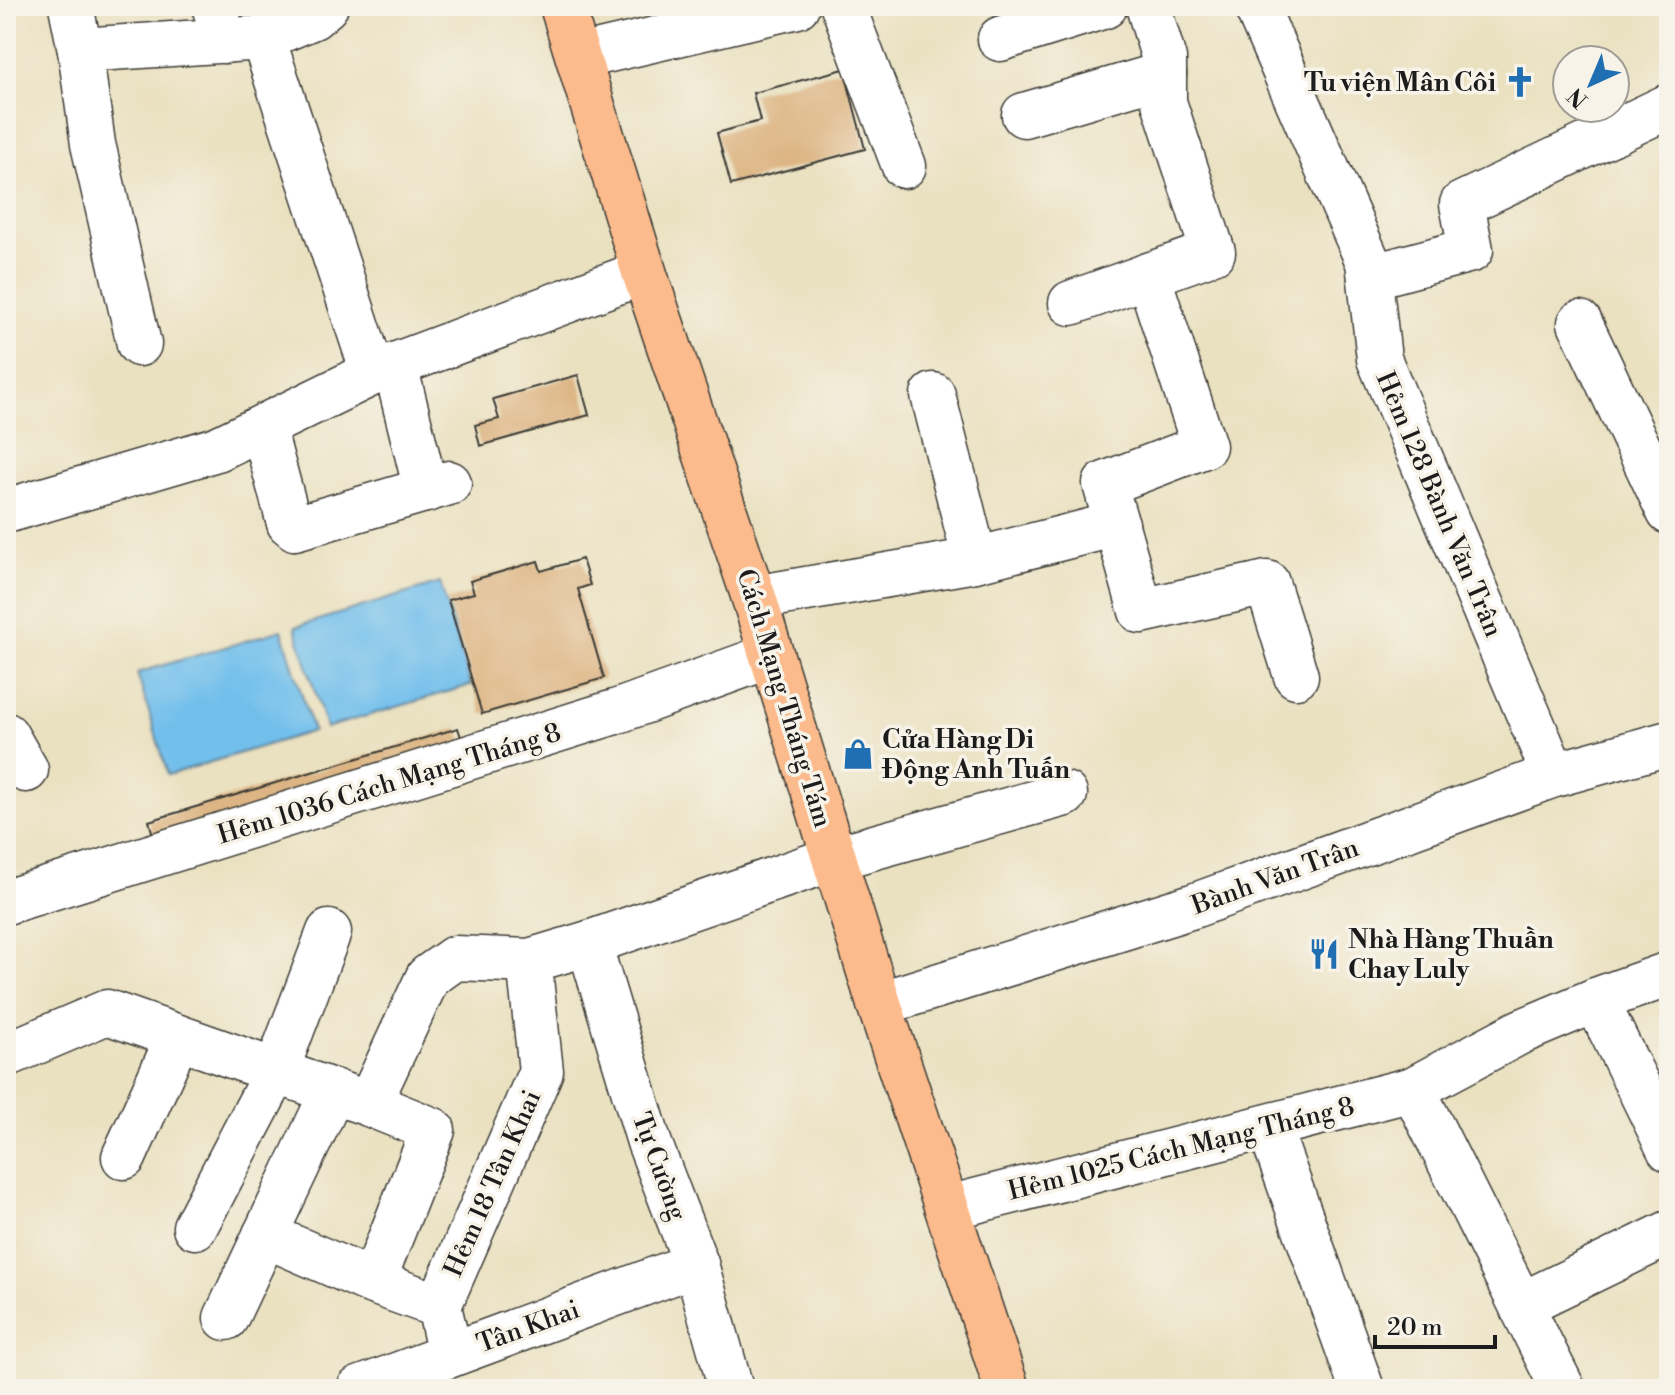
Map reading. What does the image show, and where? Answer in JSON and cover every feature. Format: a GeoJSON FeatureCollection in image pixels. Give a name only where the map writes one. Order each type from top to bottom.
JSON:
{"type":"FeatureCollection","features":[{"type":"Feature","properties":{"kind":"main road","name":"Cách Mạng Tháng Tám"},"geometry":{"type":"LineString","coordinates":[[562,6],[644,272],[754,598],[879,1004],[1007,1389]]}},
{"type":"Feature","properties":{"kind":"street"},"geometry":{"type":"LineString","coordinates":[[71,6],[93,144],[139,344]]}},
{"type":"Feature","properties":{"kind":"street"},"geometry":{"type":"LineString","coordinates":[[80,50],[313,17],[326,6]]}},
{"type":"Feature","properties":{"kind":"street"},"geometry":{"type":"LineString","coordinates":[[579,57],[797,6]]}},
{"type":"Feature","properties":{"kind":"street"},"geometry":{"type":"LineString","coordinates":[[843,6],[904,166]]}},
{"type":"Feature","properties":{"kind":"street"},"geometry":{"type":"LineString","coordinates":[[1000,39],[1105,6]]}},
{"type":"Feature","properties":{"kind":"street"},"geometry":{"type":"LineString","coordinates":[[1071,303],[1213,252],[1164,102],[1164,59],[1148,6]]}},
{"type":"Feature","properties":{"kind":"street","name":"Hẻm 128 Bành Văn Trân"},"geometry":{"type":"LineString","coordinates":[[1256,6],[1364,251],[1379,359],[1554,775]]}},
{"type":"Feature","properties":{"kind":"street"},"geometry":{"type":"LineString","coordinates":[[234,29],[438,487],[295,528],[263,427]]}},
{"type":"Feature","properties":{"kind":"street"},"geometry":{"type":"LineString","coordinates":[[1024,115],[1164,74]]}},
{"type":"Feature","properties":{"kind":"street"},"geometry":{"type":"LineString","coordinates":[[1370,277],[1471,250],[1462,204],[1669,106]]}},
{"type":"Feature","properties":{"kind":"street"},"geometry":{"type":"LineString","coordinates":[[6,511],[217,449],[384,369],[644,272]]}},
{"type":"Feature","properties":{"kind":"street"},"geometry":{"type":"LineString","coordinates":[[1148,275],[1204,446],[1105,484],[1141,611],[1267,583],[1296,676]]}},
{"type":"Feature","properties":{"kind":"street"},"geometry":{"type":"LineString","coordinates":[[1580,323],[1669,512]]}},
{"type":"Feature","properties":{"kind":"street"},"geometry":{"type":"LineString","coordinates":[[933,395],[975,560]]}},
{"type":"Feature","properties":{"kind":"street"},"geometry":{"type":"LineString","coordinates":[[754,598],[975,560],[1117,524]]}},
{"type":"Feature","properties":{"kind":"street","name":"Hẻm 1036 Cách Mạng Tháng 8"},"geometry":{"type":"LineString","coordinates":[[6,902],[618,711],[770,656]]}},
{"type":"Feature","properties":{"kind":"street","name":"Bành Văn Trân"},"geometry":{"type":"LineString","coordinates":[[879,1004],[1193,906],[1554,775],[1669,743]]}},
{"type":"Feature","properties":{"kind":"street"},"geometry":{"type":"LineString","coordinates":[[226,1318],[265,1235],[351,1098],[428,977],[455,958],[529,961],[835,858],[1065,794]]}},
{"type":"Feature","properties":{"kind":"street"},"geometry":{"type":"LineString","coordinates":[[195,1227],[276,1072],[329,932]]}},
{"type":"Feature","properties":{"kind":"street","name":"Tự Cường"},"geometry":{"type":"LineString","coordinates":[[589,943],[649,1142],[696,1264],[731,1389]]}},
{"type":"Feature","properties":{"kind":"street","name":"Hẻm 18 Tân Khai"},"geometry":{"type":"LineString","coordinates":[[450,1355],[439,1306],[541,1071],[529,961]]}},
{"type":"Feature","properties":{"kind":"street","name":"Hẻm 1025 Cách Mạng Tháng 8"},"geometry":{"type":"LineString","coordinates":[[948,1208],[1413,1089],[1520,1032],[1669,974]]}},
{"type":"Feature","properties":{"kind":"street"},"geometry":{"type":"LineString","coordinates":[[1596,1000],[1669,1149]]}},
{"type":"Feature","properties":{"kind":"street"},"geometry":{"type":"LineString","coordinates":[[6,1055],[107,1012],[433,1130],[373,1282]]}},
{"type":"Feature","properties":{"kind":"street"},"geometry":{"type":"LineString","coordinates":[[124,1157],[178,1037]]}},
{"type":"Feature","properties":{"kind":"street"},"geometry":{"type":"LineString","coordinates":[[1413,1089],[1563,1389]]}},
{"type":"Feature","properties":{"kind":"street"},"geometry":{"type":"LineString","coordinates":[[1269,1127],[1362,1389]]}},
{"type":"Feature","properties":{"kind":"street"},"geometry":{"type":"LineString","coordinates":[[1521,1305],[1669,1233]]}},
{"type":"Feature","properties":{"kind":"street"},"geometry":{"type":"LineString","coordinates":[[265,1235],[373,1282],[439,1306]]}},
{"type":"Feature","properties":{"kind":"street","name":"Tân Khai"},"geometry":{"type":"LineString","coordinates":[[359,1389],[696,1264]]}},
{"type":"Feature","properties":{"kind":"water"},"geometry":{"type":"Polygon","coordinates":[[[440,583],[471,685],[326,728],[295,627],[440,583]]]}},
{"type":"Feature","properties":{"kind":"water"},"geometry":{"type":"Polygon","coordinates":[[[282,630],[313,731],[168,775],[137,673],[282,630]]]}},
{"type":"Feature","properties":{"kind":"building"},"geometry":{"type":"Polygon","coordinates":[[[844,69],[865,149],[731,185],[717,133],[760,121],[753,93],[844,69]]]}},
{"type":"Feature","properties":{"kind":"building"},"geometry":{"type":"Polygon","coordinates":[[[578,375],[589,415],[480,446],[475,425],[499,419],[493,399],[578,375]]]}},
{"type":"Feature","properties":{"kind":"building"},"geometry":{"type":"Polygon","coordinates":[[[582,559],[590,585],[578,589],[604,678],[482,714],[448,600],[474,593],[470,581],[538,561],[541,571],[582,559]]]}},
{"type":"Feature","properties":{"kind":"building"},"geometry":{"type":"Polygon","coordinates":[[[458,728],[464,746],[154,839],[149,821],[458,728]]]}},
{"type":"Feature","properties":{"kind":"place","name":"Tu viện Mân Côi"},"geometry":{"type":"Point","coordinates":[1520,82]}},
{"type":"Feature","properties":{"kind":"place","name":"Cửa Hàng Di Động Anh Tuấn"},"geometry":{"type":"Point","coordinates":[858,754]}},
{"type":"Feature","properties":{"kind":"place","name":"Nhà Hàng Thuần Chay Luly"},"geometry":{"type":"Point","coordinates":[1324,954]}}]}
